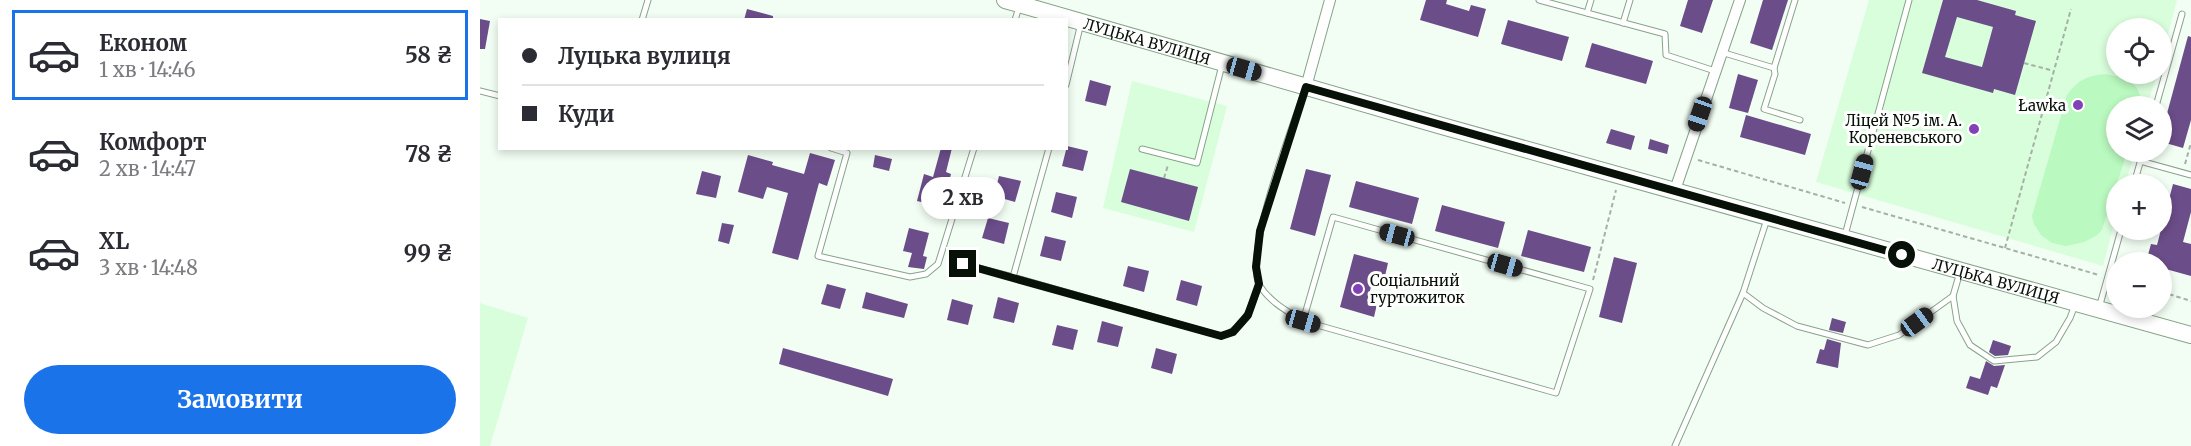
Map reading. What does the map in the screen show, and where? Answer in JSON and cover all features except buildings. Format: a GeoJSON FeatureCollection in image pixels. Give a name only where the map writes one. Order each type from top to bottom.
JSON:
{"type":"FeatureCollection","features":[{"type":"Feature","properties":{"kind":"main road","name":"ЛУЦЬКА ВУЛИЦЯ"},"geometry":{"type":"LineString","coordinates":[[1013,8],[1062,18]]}},
{"type":"Feature","properties":{"kind":"main road","name":"ЛУЦЬКА ВУЛИЦЯ"},"geometry":{"type":"LineString","coordinates":[[1068,19],[1620,174],[1768,218],[2191,335]]}},
{"type":"Feature","properties":{"kind":"street"},"geometry":{"type":"LineString","coordinates":[[1306,87],[1329,0]]}},
{"type":"Feature","properties":{"kind":"street"},"geometry":{"type":"LineString","coordinates":[[1675,190],[1740,0]]}},
{"type":"Feature","properties":{"kind":"lane"},"geometry":{"type":"LineString","coordinates":[[643,18],[648,0]]}},
{"type":"Feature","properties":{"kind":"lane"},"geometry":{"type":"LineString","coordinates":[[1539,0],[1665,34],[1666,55],[1715,71]]}},
{"type":"Feature","properties":{"kind":"lane"},"geometry":{"type":"LineString","coordinates":[[1587,13],[1591,0]]}},
{"type":"Feature","properties":{"kind":"lane"},"geometry":{"type":"LineString","coordinates":[[1623,23],[1630,0]]}},
{"type":"Feature","properties":{"kind":"lane"},"geometry":{"type":"LineString","coordinates":[[1795,0],[1764,110],[1800,120]]}},
{"type":"Feature","properties":{"kind":"lane"},"geometry":{"type":"LineString","coordinates":[[1844,239],[1909,0]]}},
{"type":"Feature","properties":{"kind":"lane"},"geometry":{"type":"LineString","coordinates":[[2159,96],[2182,14]]}},
{"type":"Feature","properties":{"kind":"lane"},"geometry":{"type":"LineString","coordinates":[[1068,77],[1081,22]]}},
{"type":"Feature","properties":{"kind":"lane"},"geometry":{"type":"LineString","coordinates":[[1721,52],[1774,68]]}},
{"type":"Feature","properties":{"kind":"lane"},"geometry":{"type":"LineString","coordinates":[[1142,149],[1197,163],[1223,63]]}},
{"type":"Feature","properties":{"kind":"lane"},"geometry":{"type":"LineString","coordinates":[[963,264],[1221,336],[1233,332],[1248,315],[1259,284],[1256,267],[1260,231],[1306,87]]}},
{"type":"Feature","properties":{"kind":"lane"},"geometry":{"type":"LineString","coordinates":[[480,90],[498,95]]}},
{"type":"Feature","properties":{"kind":"lane"},"geometry":{"type":"LineString","coordinates":[[837,150],[847,153],[818,256],[910,277],[926,274],[938,264],[973,150]]}},
{"type":"Feature","properties":{"kind":"lane"},"geometry":{"type":"LineString","coordinates":[[1013,277],[1048,150]]}},
{"type":"Feature","properties":{"kind":"lane"},"geometry":{"type":"LineString","coordinates":[[2144,162],[2191,175]]}},
{"type":"Feature","properties":{"kind":"lane"},"geometry":{"type":"LineString","coordinates":[[1259,284],[1274,302],[1303,321],[1556,393],[1590,289],[1333,217],[1303,321]]}},
{"type":"Feature","properties":{"kind":"lane"},"geometry":{"type":"LineString","coordinates":[[1675,446],[1743,293],[1768,218]]}},
{"type":"Feature","properties":{"kind":"lane"},"geometry":{"type":"LineString","coordinates":[[1961,271],[1953,296],[1957,321],[1970,345],[1994,361],[2037,357],[2056,342],[2076,303]]}},
{"type":"Feature","properties":{"kind":"lane"},"geometry":{"type":"LineString","coordinates":[[2099,310],[2106,284]]}},
{"type":"Feature","properties":{"kind":"lane"},"geometry":{"type":"LineString","coordinates":[[1743,293],[1763,308],[1797,326],[1868,345],[1899,334],[1953,296]]}},
{"type":"Feature","properties":{"kind":"path"},"geometry":{"type":"LineString","coordinates":[[2005,248],[2071,9]]}},
{"type":"Feature","properties":{"kind":"path"},"geometry":{"type":"LineString","coordinates":[[2024,63],[2054,71]]}},
{"type":"Feature","properties":{"kind":"path"},"geometry":{"type":"LineString","coordinates":[[2182,173],[2191,143]]}},
{"type":"Feature","properties":{"kind":"path"},"geometry":{"type":"LineString","coordinates":[[1164,178],[1170,156]]}},
{"type":"Feature","properties":{"kind":"path"},"geometry":{"type":"LineString","coordinates":[[1686,157],[2106,276]]}},
{"type":"Feature","properties":{"kind":"path"},"geometry":{"type":"LineString","coordinates":[[1590,289],[1620,174]]}},
{"type":"Feature","properties":{"kind":"path"},"geometry":{"type":"LineString","coordinates":[[2172,295],[2191,301]]}},
{"type":"Feature","properties":{"kind":"shaded area","name":"Ліцей №5 ім. А. Кореневського"},"geometry":{"type":"Polygon","coordinates":[[[1869,0],[2177,0],[2172,19],[2106,18],[2106,84],[2154,84],[2150,96],[2106,96],[2106,162],[2132,162],[2128,174],[2106,174],[2106,240],[2110,240],[2103,266],[1816,182],[1869,0]]]}},
{"type":"Feature","properties":{"kind":"shaded area"},"geometry":{"type":"Polygon","coordinates":[[[1132,81],[1227,106],[1194,232],[1103,208],[1132,81]]]}},
{"type":"Feature","properties":{"kind":"shaded area"},"geometry":{"type":"Polygon","coordinates":[[[480,303],[528,318],[490,446],[480,446],[480,303]]]}},
{"type":"Feature","properties":{"kind":"green space"},"geometry":{"type":"Polygon","coordinates":[[[2106,74],[2106,84],[2133,84],[2139,96],[2106,96],[2106,162],[2124,162],[2120,174],[2106,174],[2106,218],[2102,230],[2084,242],[2066,246],[2052,243],[2041,235],[2032,216],[2067,95],[2083,80],[2106,74]]]}},
{"type":"Feature","properties":{"kind":"place","name":"Ławka"},"geometry":{"type":"Point","coordinates":[2078,105]}},
{"type":"Feature","properties":{"kind":"place","name":"Ліцей №5 ім. А. Кореневського"},"geometry":{"type":"Point","coordinates":[1974,129]}},
{"type":"Feature","properties":{"kind":"place","name":"Соціальний гуртожиток"},"geometry":{"type":"Point","coordinates":[1358,289]}},
{"type":"Feature","properties":{"kind":"route"},"geometry":{"type":"LineString","coordinates":[[963,264],[1221,336],[1233,332],[1248,315],[1259,284],[1256,267],[1260,231],[1306,87],[1902,255]]}}]}
